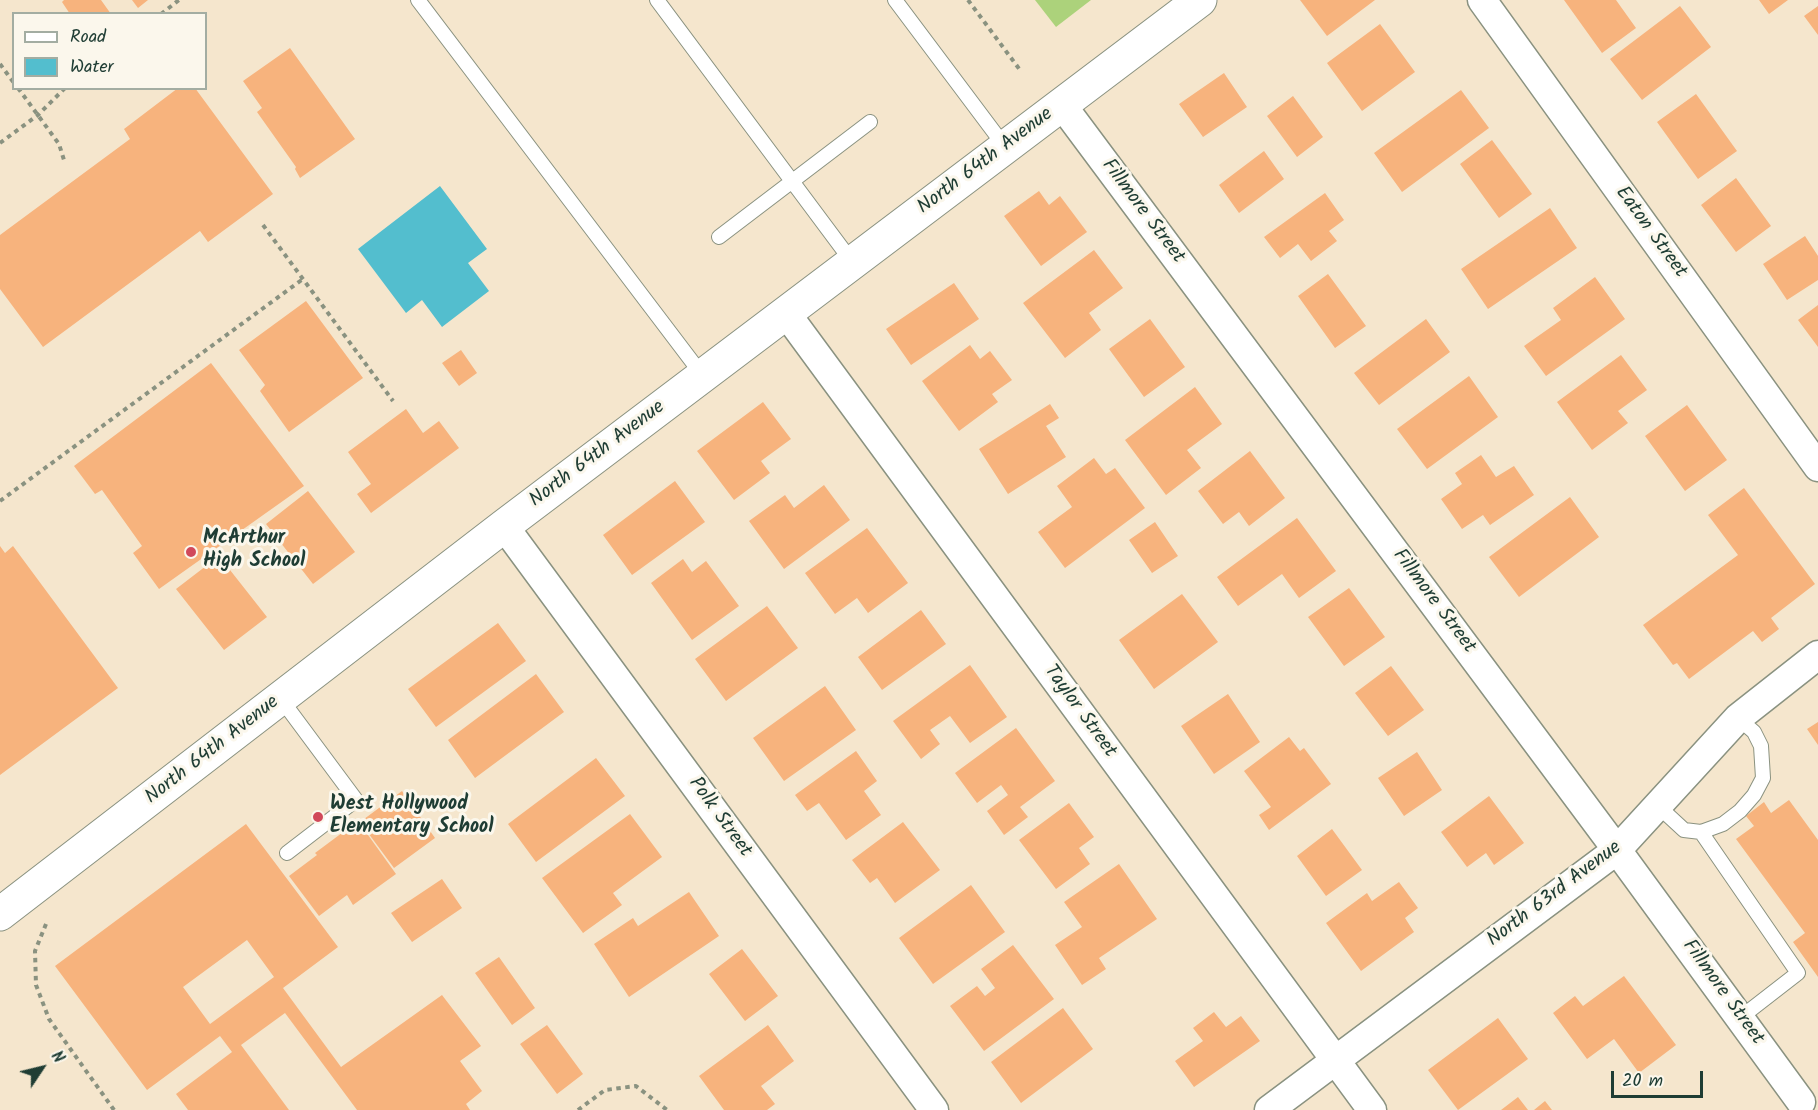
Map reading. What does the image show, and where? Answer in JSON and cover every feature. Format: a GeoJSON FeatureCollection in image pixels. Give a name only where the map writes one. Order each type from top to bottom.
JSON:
{"type":"FeatureCollection","features":[{"type":"Feature","properties":{"kind":"street","name":"North 64th Avenue"},"geometry":{"type":"LineString","coordinates":[[0,914],[504,526],[1200,0]]}},
{"type":"Feature","properties":{"kind":"street","name":"Eaton Street"},"geometry":{"type":"LineString","coordinates":[[1482,0],[1818,467]]}},
{"type":"Feature","properties":{"kind":"street","name":"Fillmore Street"},"geometry":{"type":"LineString","coordinates":[[1062,105],[1801,1101]]}},
{"type":"Feature","properties":{"kind":"street","name":"Taylor Street"},"geometry":{"type":"LineString","coordinates":[[786,314],[1372,1110]]}},
{"type":"Feature","properties":{"kind":"street","name":"Polk Street"},"geometry":{"type":"LineString","coordinates":[[504,526],[934,1110]]}},
{"type":"Feature","properties":{"kind":"street","name":"North 63rd Avenue"},"geometry":{"type":"LineString","coordinates":[[1269,1110],[1617,850],[1738,718],[1818,655]]}},
{"type":"Feature","properties":{"kind":"lane"},"geometry":{"type":"LineString","coordinates":[[418,0],[703,376]]}},
{"type":"Feature","properties":{"kind":"lane"},"geometry":{"type":"LineString","coordinates":[[657,0],[853,263]]}},
{"type":"Feature","properties":{"kind":"lane"},"geometry":{"type":"LineString","coordinates":[[895,0],[1006,148]]}},
{"type":"Feature","properties":{"kind":"lane"},"geometry":{"type":"LineString","coordinates":[[718,237],[870,122]]}},
{"type":"Feature","properties":{"kind":"lane"},"geometry":{"type":"LineString","coordinates":[[281,699],[356,800],[288,853]]}},
{"type":"Feature","properties":{"kind":"lane"},"geometry":{"type":"LineString","coordinates":[[1658,806],[1684,831],[1701,832],[1723,824],[1740,811],[1754,795],[1763,777],[1761,746],[1754,732],[1738,718]]}},
{"type":"Feature","properties":{"kind":"lane"},"geometry":{"type":"LineString","coordinates":[[1701,832],[1798,973],[1740,1018]]}},
{"type":"Feature","properties":{"kind":"path"},"geometry":{"type":"LineString","coordinates":[[164,12],[179,0]]}},
{"type":"Feature","properties":{"kind":"path"},"geometry":{"type":"LineString","coordinates":[[968,0],[1020,70]]}},
{"type":"Feature","properties":{"kind":"path"},"geometry":{"type":"LineString","coordinates":[[0,64],[12,80]]}},
{"type":"Feature","properties":{"kind":"path"},"geometry":{"type":"LineString","coordinates":[[19,90],[59,144],[64,160]]}},
{"type":"Feature","properties":{"kind":"path"},"geometry":{"type":"LineString","coordinates":[[0,143],[38,115],[63,90]]}},
{"type":"Feature","properties":{"kind":"path"},"geometry":{"type":"LineString","coordinates":[[263,225],[393,401]]}},
{"type":"Feature","properties":{"kind":"path"},"geometry":{"type":"LineString","coordinates":[[1,499],[303,279]]}},
{"type":"Feature","properties":{"kind":"path"},"geometry":{"type":"LineString","coordinates":[[46,924],[35,951],[36,985],[49,1019],[114,1110]]}},
{"type":"Feature","properties":{"kind":"path"},"geometry":{"type":"LineString","coordinates":[[578,1110],[605,1090],[636,1086],[667,1110]]}},
{"type":"Feature","properties":{"kind":"green space"},"geometry":{"type":"Polygon","coordinates":[[[1035,0],[1091,0],[1056,27],[1035,0]]]}},
{"type":"Feature","properties":{"kind":"water"},"geometry":{"type":"Polygon","coordinates":[[[440,186],[487,249],[468,263],[489,291],[442,327],[422,300],[406,313],[358,249],[440,186]]]}},
{"type":"Feature","properties":{"kind":"building"},"geometry":{"type":"Polygon","coordinates":[[[64,0],[101,0],[110,12],[69,12],[62,2],[64,0]]]}},
{"type":"Feature","properties":{"kind":"building"},"geometry":{"type":"Polygon","coordinates":[[[132,0],[148,0],[138,8],[132,0]]]}},
{"type":"Feature","properties":{"kind":"building"},"geometry":{"type":"Polygon","coordinates":[[[1300,0],[1375,0],[1327,36],[1300,0]]]}},
{"type":"Feature","properties":{"kind":"building"},"geometry":{"type":"Polygon","coordinates":[[[1564,0],[1616,0],[1636,28],[1602,53],[1564,0]]]}},
{"type":"Feature","properties":{"kind":"building"},"geometry":{"type":"Polygon","coordinates":[[[1759,0],[1788,0],[1769,14],[1759,0]]]}},
{"type":"Feature","properties":{"kind":"building"},"geometry":{"type":"Polygon","coordinates":[[[1680,6],[1711,47],[1642,100],[1610,59],[1680,6]]]}},
{"type":"Feature","properties":{"kind":"building"},"geometry":{"type":"Polygon","coordinates":[[[1818,6],[1818,35],[1804,16],[1818,6]]]}},
{"type":"Feature","properties":{"kind":"building"},"geometry":{"type":"Polygon","coordinates":[[[1380,24],[1415,72],[1362,111],[1327,63],[1380,24]]]}},
{"type":"Feature","properties":{"kind":"building"},"geometry":{"type":"Polygon","coordinates":[[[290,48],[355,139],[300,178],[296,167],[257,112],[262,108],[243,81],[290,48]]]}},
{"type":"Feature","properties":{"kind":"building"},"geometry":{"type":"Polygon","coordinates":[[[1224,73],[1247,107],[1203,137],[1179,104],[1224,73]]]}},
{"type":"Feature","properties":{"kind":"building"},"geometry":{"type":"Polygon","coordinates":[[[175,90],[196,90],[273,194],[208,242],[200,231],[43,347],[0,289],[0,235],[130,139],[124,129],[175,90]]]}},
{"type":"Feature","properties":{"kind":"building"},"geometry":{"type":"Polygon","coordinates":[[[1461,90],[1489,128],[1402,192],[1374,153],[1461,90]]]}},
{"type":"Feature","properties":{"kind":"building"},"geometry":{"type":"Polygon","coordinates":[[[1696,94],[1737,151],[1698,179],[1657,122],[1696,94]]]}},
{"type":"Feature","properties":{"kind":"building"},"geometry":{"type":"Polygon","coordinates":[[[1293,96],[1323,137],[1297,157],[1267,116],[1293,96]]]}},
{"type":"Feature","properties":{"kind":"building"},"geometry":{"type":"Polygon","coordinates":[[[1492,140],[1532,194],[1499,218],[1460,164],[1492,140]]]}},
{"type":"Feature","properties":{"kind":"building"},"geometry":{"type":"Polygon","coordinates":[[[1264,151],[1284,179],[1239,213],[1219,185],[1264,151]]]}},
{"type":"Feature","properties":{"kind":"building"},"geometry":{"type":"Polygon","coordinates":[[[1736,178],[1771,226],[1736,252],[1701,205],[1736,178]]]}},
{"type":"Feature","properties":{"kind":"building"},"geometry":{"type":"Polygon","coordinates":[[[1039,191],[1049,205],[1060,196],[1087,232],[1041,266],[1004,216],[1039,191]]]}},
{"type":"Feature","properties":{"kind":"building"},"geometry":{"type":"Polygon","coordinates":[[[1325,193],[1344,220],[1329,231],[1337,241],[1311,261],[1298,244],[1280,258],[1264,237],[1325,193]]]}},
{"type":"Feature","properties":{"kind":"building"},"geometry":{"type":"Polygon","coordinates":[[[1550,208],[1577,248],[1488,309],[1461,269],[1550,208]]]}},
{"type":"Feature","properties":{"kind":"building"},"geometry":{"type":"Polygon","coordinates":[[[1805,236],[1818,256],[1818,280],[1787,300],[1763,264],[1805,236]]]}},
{"type":"Feature","properties":{"kind":"building"},"geometry":{"type":"Polygon","coordinates":[[[1094,250],[1123,288],[1089,313],[1101,330],[1065,358],[1023,303],[1094,250]]]}},
{"type":"Feature","properties":{"kind":"building"},"geometry":{"type":"Polygon","coordinates":[[[1328,274],[1366,326],[1335,348],[1298,296],[1328,274]]]}},
{"type":"Feature","properties":{"kind":"building"},"geometry":{"type":"Polygon","coordinates":[[[1595,277],[1625,319],[1546,376],[1524,346],[1561,320],[1553,308],[1595,277]]]}},
{"type":"Feature","properties":{"kind":"building"},"geometry":{"type":"Polygon","coordinates":[[[954,283],[979,319],[911,365],[886,329],[954,283]]]}},
{"type":"Feature","properties":{"kind":"building"},"geometry":{"type":"Polygon","coordinates":[[[306,301],[363,378],[289,432],[260,391],[265,385],[239,350],[306,301]]]}},
{"type":"Feature","properties":{"kind":"building"},"geometry":{"type":"Polygon","coordinates":[[[1818,305],[1818,347],[1798,320],[1818,305]]]}},
{"type":"Feature","properties":{"kind":"building"},"geometry":{"type":"Polygon","coordinates":[[[1150,319],[1185,367],[1144,397],[1109,349],[1150,319]]]}},
{"type":"Feature","properties":{"kind":"building"},"geometry":{"type":"Polygon","coordinates":[[[1426,319],[1450,352],[1379,405],[1354,373],[1426,319]]]}},
{"type":"Feature","properties":{"kind":"building"},"geometry":{"type":"Polygon","coordinates":[[[970,345],[980,359],[990,351],[1012,380],[992,394],[998,402],[959,431],[922,381],[970,345]]]}},
{"type":"Feature","properties":{"kind":"building"},"geometry":{"type":"Polygon","coordinates":[[[461,350],[477,373],[459,386],[442,363],[461,350]]]}},
{"type":"Feature","properties":{"kind":"building"},"geometry":{"type":"Polygon","coordinates":[[[1621,355],[1647,390],[1618,411],[1628,423],[1592,450],[1557,402],[1621,355]]]}},
{"type":"Feature","properties":{"kind":"building"},"geometry":{"type":"Polygon","coordinates":[[[211,363],[304,486],[159,589],[133,553],[142,546],[102,490],[95,494],[74,466],[211,363]]]}},
{"type":"Feature","properties":{"kind":"building"},"geometry":{"type":"Polygon","coordinates":[[[1469,376],[1498,417],[1427,469],[1397,429],[1469,376]]]}},
{"type":"Feature","properties":{"kind":"building"},"geometry":{"type":"Polygon","coordinates":[[[1195,387],[1222,424],[1187,450],[1201,468],[1166,495],[1125,440],[1195,387]]]}},
{"type":"Feature","properties":{"kind":"building"},"geometry":{"type":"Polygon","coordinates":[[[763,402],[791,439],[761,461],[770,473],[734,500],[697,451],[763,402]]]}},
{"type":"Feature","properties":{"kind":"building"},"geometry":{"type":"Polygon","coordinates":[[[1050,404],[1059,418],[1046,426],[1066,457],[1008,494],[979,449],[1050,404]]]}},
{"type":"Feature","properties":{"kind":"building"},"geometry":{"type":"Polygon","coordinates":[[[1687,405],[1727,460],[1685,491],[1645,436],[1687,405]]]}},
{"type":"Feature","properties":{"kind":"building"},"geometry":{"type":"Polygon","coordinates":[[[406,409],[423,433],[439,421],[459,448],[371,513],[357,494],[371,484],[348,452],[406,409]]]}},
{"type":"Feature","properties":{"kind":"building"},"geometry":{"type":"Polygon","coordinates":[[[1250,451],[1285,498],[1249,526],[1239,512],[1223,524],[1198,491],[1250,451]]]}},
{"type":"Feature","properties":{"kind":"building"},"geometry":{"type":"Polygon","coordinates":[[[1481,455],[1496,477],[1514,466],[1534,495],[1490,525],[1483,515],[1462,529],[1441,499],[1462,484],[1455,473],[1481,455]]]}},
{"type":"Feature","properties":{"kind":"building"},"geometry":{"type":"Polygon","coordinates":[[[1094,458],[1106,474],[1115,468],[1145,508],[1065,568],[1038,532],[1072,507],[1057,486],[1094,458]]]}},
{"type":"Feature","properties":{"kind":"building"},"geometry":{"type":"Polygon","coordinates":[[[675,481],[705,522],[632,575],[603,535],[675,481]]]}},
{"type":"Feature","properties":{"kind":"building"},"geometry":{"type":"Polygon","coordinates":[[[824,485],[850,520],[784,569],[749,521],[785,495],[794,508],[824,485]]]}},
{"type":"Feature","properties":{"kind":"building"},"geometry":{"type":"Polygon","coordinates":[[[1744,488],[1815,584],[1771,618],[1779,629],[1762,642],[1753,631],[1689,679],[1677,663],[1673,665],[1643,625],[1738,555],[1708,515],[1744,488]]]}},
{"type":"Feature","properties":{"kind":"building"},"geometry":{"type":"Polygon","coordinates":[[[308,491],[355,552],[313,584],[266,524],[308,491]]]}},
{"type":"Feature","properties":{"kind":"building"},"geometry":{"type":"Polygon","coordinates":[[[1570,497],[1599,537],[1519,597],[1489,557],[1570,497]]]}},
{"type":"Feature","properties":{"kind":"building"},"geometry":{"type":"Polygon","coordinates":[[[1297,518],[1336,571],[1299,598],[1282,574],[1238,606],[1217,577],[1297,518]]]}},
{"type":"Feature","properties":{"kind":"building"},"geometry":{"type":"Polygon","coordinates":[[[1155,522],[1178,556],[1152,573],[1129,540],[1155,522]]]}},
{"type":"Feature","properties":{"kind":"building"},"geometry":{"type":"Polygon","coordinates":[[[867,528],[908,583],[868,613],[857,598],[835,614],[805,573],[867,528]]]}},
{"type":"Feature","properties":{"kind":"building"},"geometry":{"type":"Polygon","coordinates":[[[0,546],[5,553],[13,546],[118,688],[0,775],[0,546]]]}},
{"type":"Feature","properties":{"kind":"building"},"geometry":{"type":"Polygon","coordinates":[[[219,556],[267,617],[224,650],[176,589],[219,556]]]}},
{"type":"Feature","properties":{"kind":"building"},"geometry":{"type":"Polygon","coordinates":[[[683,559],[692,572],[706,561],[739,606],[692,640],[651,583],[683,559]]]}},
{"type":"Feature","properties":{"kind":"building"},"geometry":{"type":"Polygon","coordinates":[[[1349,588],[1385,637],[1344,666],[1308,617],[1349,588]]]}},
{"type":"Feature","properties":{"kind":"building"},"geometry":{"type":"Polygon","coordinates":[[[1182,594],[1218,642],[1154,689],[1119,640],[1182,594]]]}},
{"type":"Feature","properties":{"kind":"building"},"geometry":{"type":"Polygon","coordinates":[[[767,606],[798,648],[726,701],[695,659],[767,606]]]}},
{"type":"Feature","properties":{"kind":"building"},"geometry":{"type":"Polygon","coordinates":[[[921,610],[946,644],[882,690],[858,657],[921,610]]]}},
{"type":"Feature","properties":{"kind":"building"},"geometry":{"type":"Polygon","coordinates":[[[498,623],[526,661],[436,727],[408,689],[498,623]]]}},
{"type":"Feature","properties":{"kind":"building"},"geometry":{"type":"Polygon","coordinates":[[[970,665],[1007,717],[970,743],[950,716],[930,730],[940,744],[921,759],[893,721],[970,665]]]}},
{"type":"Feature","properties":{"kind":"building"},"geometry":{"type":"Polygon","coordinates":[[[1391,666],[1424,710],[1388,736],[1355,693],[1391,666]]]}},
{"type":"Feature","properties":{"kind":"building"},"geometry":{"type":"Polygon","coordinates":[[[536,674],[564,712],[475,778],[448,740],[536,674]]]}},
{"type":"Feature","properties":{"kind":"building"},"geometry":{"type":"Polygon","coordinates":[[[825,686],[856,730],[784,781],[753,738],[825,686]]]}},
{"type":"Feature","properties":{"kind":"building"},"geometry":{"type":"Polygon","coordinates":[[[1228,694],[1260,742],[1214,774],[1181,726],[1228,694]]]}},
{"type":"Feature","properties":{"kind":"building"},"geometry":{"type":"Polygon","coordinates":[[[1818,722],[1818,745],[1807,729],[1818,722]]]}},
{"type":"Feature","properties":{"kind":"building"},"geometry":{"type":"Polygon","coordinates":[[[1016,728],[1055,781],[1020,807],[1028,817],[1004,835],[987,811],[1008,795],[1001,785],[977,803],[955,773],[1016,728]]]}},
{"type":"Feature","properties":{"kind":"building"},"geometry":{"type":"Polygon","coordinates":[[[1289,737],[1300,751],[1304,748],[1331,784],[1269,830],[1259,815],[1271,807],[1244,771],[1289,737]]]}},
{"type":"Feature","properties":{"kind":"building"},"geometry":{"type":"Polygon","coordinates":[[[856,751],[877,781],[864,791],[881,815],[846,840],[819,803],[807,811],[795,795],[856,751]]]}},
{"type":"Feature","properties":{"kind":"building"},"geometry":{"type":"Polygon","coordinates":[[[1417,752],[1442,790],[1404,816],[1378,778],[1417,752]]]}},
{"type":"Feature","properties":{"kind":"building"},"geometry":{"type":"Polygon","coordinates":[[[596,758],[625,796],[536,862],[508,824],[596,758]]]}},
{"type":"Feature","properties":{"kind":"building"},"geometry":{"type":"Polygon","coordinates":[[[402,791],[435,838],[394,868],[360,822],[402,791]]]}},
{"type":"Feature","properties":{"kind":"building"},"geometry":{"type":"Polygon","coordinates":[[[1489,796],[1524,843],[1494,865],[1486,853],[1467,867],[1441,832],[1489,796]]]}},
{"type":"Feature","properties":{"kind":"building"},"geometry":{"type":"Polygon","coordinates":[[[1789,800],[1818,840],[1818,977],[1793,942],[1805,933],[1736,839],[1754,826],[1746,816],[1764,802],[1771,813],[1789,800]]]}},
{"type":"Feature","properties":{"kind":"building"},"geometry":{"type":"Polygon","coordinates":[[[1069,803],[1094,837],[1079,848],[1090,864],[1056,889],[1019,840],[1069,803]]]}},
{"type":"Feature","properties":{"kind":"building"},"geometry":{"type":"Polygon","coordinates":[[[630,814],[662,857],[613,893],[622,905],[583,933],[542,878],[630,814]]]}},
{"type":"Feature","properties":{"kind":"building"},"geometry":{"type":"Polygon","coordinates":[[[358,821],[396,874],[353,905],[347,895],[319,916],[289,876],[358,821]]]}},
{"type":"Feature","properties":{"kind":"building"},"geometry":{"type":"Polygon","coordinates":[[[903,822],[940,870],[895,903],[877,878],[870,883],[852,860],[903,822]]]}},
{"type":"Feature","properties":{"kind":"building"},"geometry":{"type":"Polygon","coordinates":[[[246,824],[338,947],[283,988],[341,1067],[442,995],[481,1046],[460,1061],[482,1091],[466,1104],[470,1110],[357,1110],[285,1013],[241,1045],[289,1110],[188,1110],[176,1094],[232,1052],[220,1036],[147,1090],[55,966],[246,824]],[[247,940],[183,987],[210,1024],[274,977],[247,940]]]}},
{"type":"Feature","properties":{"kind":"building"},"geometry":{"type":"Polygon","coordinates":[[[1332,829],[1362,870],[1326,896],[1297,856],[1332,829]]]}},
{"type":"Feature","properties":{"kind":"building"},"geometry":{"type":"Polygon","coordinates":[[[1119,864],[1157,919],[1099,958],[1106,969],[1082,985],[1055,945],[1082,927],[1064,902],[1119,864]]]}},
{"type":"Feature","properties":{"kind":"building"},"geometry":{"type":"Polygon","coordinates":[[[442,879],[462,908],[412,942],[391,913],[442,879]]]}},
{"type":"Feature","properties":{"kind":"building"},"geometry":{"type":"Polygon","coordinates":[[[1399,882],[1418,908],[1405,918],[1414,932],[1361,971],[1326,923],[1367,893],[1372,901],[1399,882]]]}},
{"type":"Feature","properties":{"kind":"building"},"geometry":{"type":"Polygon","coordinates":[[[971,885],[1005,932],[933,984],[899,938],[971,885]]]}},
{"type":"Feature","properties":{"kind":"building"},"geometry":{"type":"Polygon","coordinates":[[[689,892],[719,936],[629,997],[594,944],[633,918],[638,926],[689,892]]]}},
{"type":"Feature","properties":{"kind":"building"},"geometry":{"type":"Polygon","coordinates":[[[1013,945],[1054,999],[984,1051],[950,1006],[977,986],[985,996],[995,988],[981,969],[1013,945]]]}},
{"type":"Feature","properties":{"kind":"building"},"geometry":{"type":"Polygon","coordinates":[[[742,949],[778,996],[745,1021],[709,974],[742,949]]]}},
{"type":"Feature","properties":{"kind":"building"},"geometry":{"type":"Polygon","coordinates":[[[499,957],[535,1008],[512,1025],[475,973],[499,957]]]}},
{"type":"Feature","properties":{"kind":"building"},"geometry":{"type":"Polygon","coordinates":[[[1624,976],[1676,1045],[1639,1073],[1614,1039],[1587,1059],[1553,1013],[1575,996],[1583,1006],[1624,976]]]}},
{"type":"Feature","properties":{"kind":"building"},"geometry":{"type":"Polygon","coordinates":[[[1063,1008],[1093,1049],[1021,1103],[991,1062],[1063,1008]]]}},
{"type":"Feature","properties":{"kind":"building"},"geometry":{"type":"Polygon","coordinates":[[[1214,1012],[1226,1027],[1241,1016],[1260,1041],[1194,1087],[1175,1061],[1203,1041],[1193,1028],[1214,1012]]]}},
{"type":"Feature","properties":{"kind":"building"},"geometry":{"type":"Polygon","coordinates":[[[1498,1018],[1528,1059],[1458,1110],[1428,1070],[1498,1018]]]}},
{"type":"Feature","properties":{"kind":"building"},"geometry":{"type":"Polygon","coordinates":[[[547,1025],[583,1074],[557,1094],[520,1044],[547,1025]]]}},
{"type":"Feature","properties":{"kind":"building"},"geometry":{"type":"Polygon","coordinates":[[[768,1025],[794,1061],[761,1086],[775,1104],[767,1110],[724,1110],[699,1076],[768,1025]]]}},
{"type":"Feature","properties":{"kind":"building"},"geometry":{"type":"Polygon","coordinates":[[[1518,1097],[1528,1110],[1501,1110],[1518,1097]]]}},
{"type":"Feature","properties":{"kind":"building"},"geometry":{"type":"Polygon","coordinates":[[[1545,1101],[1552,1110],[1534,1110],[1545,1101]]]}},
{"type":"Feature","properties":{"kind":"place","name":"McArthur High School"},"geometry":{"type":"Point","coordinates":[191,552]}},
{"type":"Feature","properties":{"kind":"place","name":"West Hollywood Elementary School"},"geometry":{"type":"Point","coordinates":[318,817]}}]}
